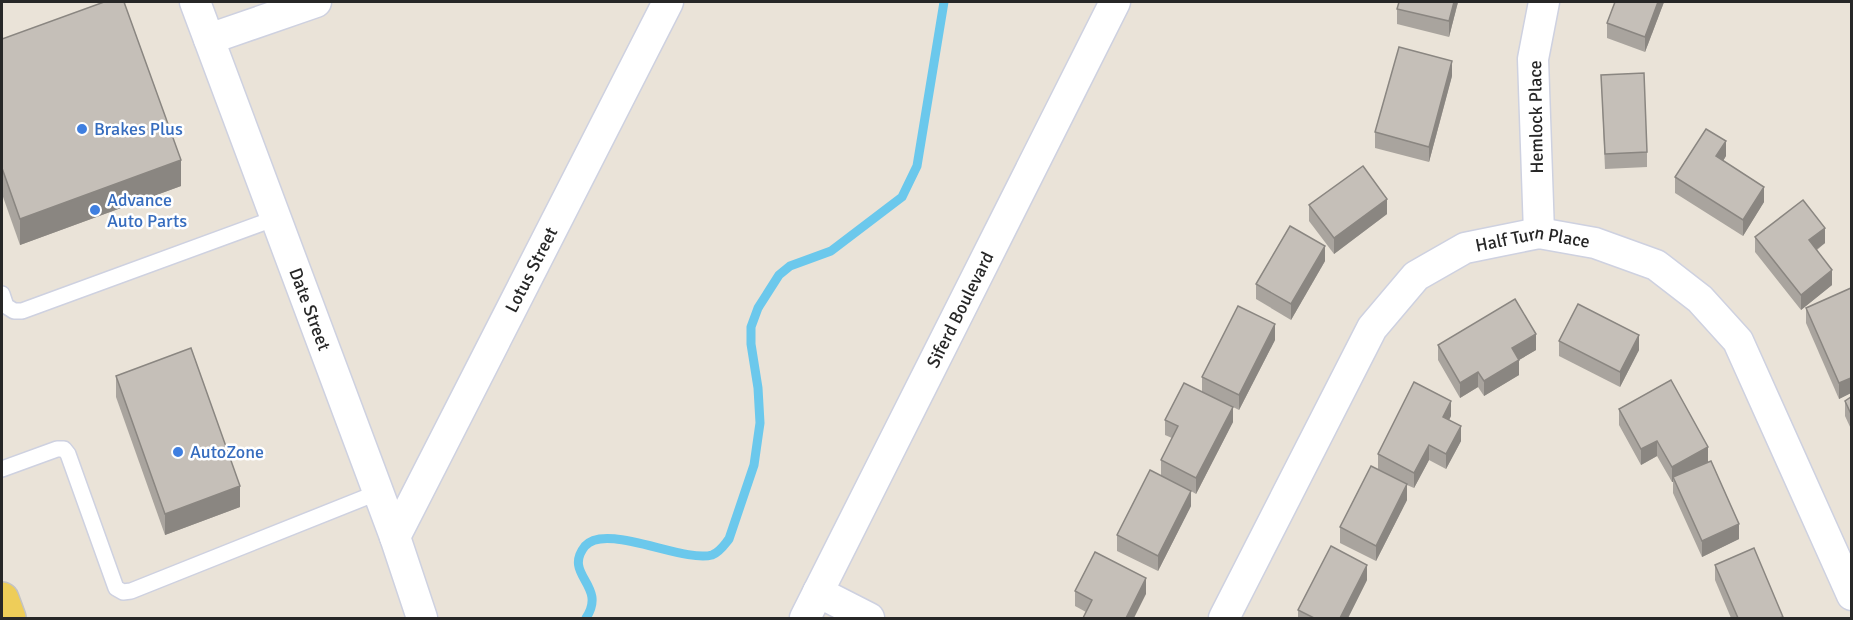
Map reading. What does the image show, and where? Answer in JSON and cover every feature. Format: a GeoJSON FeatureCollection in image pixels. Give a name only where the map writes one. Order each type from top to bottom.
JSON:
{"type":"FeatureCollection","features":[{"type":"Feature","properties":{"kind":"main road"},"geometry":{"type":"LineString","coordinates":[[2,598],[9,618]]}},
{"type":"Feature","properties":{"kind":"street","name":"Date Street"},"geometry":{"type":"LineString","coordinates":[[195,2],[379,492],[422,618]]}},
{"type":"Feature","properties":{"kind":"street"},"geometry":{"type":"LineString","coordinates":[[209,39],[316,2]]}},
{"type":"Feature","properties":{"kind":"street","name":"Lotus Street"},"geometry":{"type":"LineString","coordinates":[[395,537],[668,2]]}},
{"type":"Feature","properties":{"kind":"street","name":"Siferd Boulevard"},"geometry":{"type":"LineString","coordinates":[[805,618],[1115,2]]}},
{"type":"Feature","properties":{"kind":"street","name":"Hemlock Place"},"geometry":{"type":"LineString","coordinates":[[1539,233],[1533,59],[1544,2]]}},
{"type":"Feature","properties":{"kind":"street","name":"Half Turn Place"},"geometry":{"type":"LineString","coordinates":[[1224,618],[1372,328],[1416,276],[1465,248],[1539,233],[1595,243],[1656,265],[1700,298],[1738,341],[1851,595]]}},
{"type":"Feature","properties":{"kind":"street"},"geometry":{"type":"LineString","coordinates":[[818,592],[869,618]]}},
{"type":"Feature","properties":{"kind":"lane"},"geometry":{"type":"LineString","coordinates":[[2,294],[6,306],[14,311],[22,311],[276,218]]}},
{"type":"Feature","properties":{"kind":"lane"},"geometry":{"type":"LineString","coordinates":[[2,469],[57,448],[64,449],[68,454],[116,588],[123,592],[131,591],[379,492]]}},
{"type":"Feature","properties":{"kind":"building"},"geometry":{"type":"Polygon","coordinates":[[[104,2],[124,2],[181,160],[20,219],[2,168],[2,39],[104,2]]]}},
{"type":"Feature","properties":{"kind":"building"},"geometry":{"type":"Polygon","coordinates":[[[1399,2],[1454,2],[1449,21],[1397,9],[1399,2]]]}},
{"type":"Feature","properties":{"kind":"building"},"geometry":{"type":"Polygon","coordinates":[[[1615,2],[1658,2],[1645,37],[1607,23],[1615,2]]]}},
{"type":"Feature","properties":{"kind":"building"},"geometry":{"type":"Polygon","coordinates":[[[1399,47],[1452,61],[1429,147],[1375,132],[1399,47]]]}},
{"type":"Feature","properties":{"kind":"building"},"geometry":{"type":"Polygon","coordinates":[[[1644,73],[1647,152],[1605,154],[1601,75],[1644,73]]]}},
{"type":"Feature","properties":{"kind":"building"},"geometry":{"type":"Polygon","coordinates":[[[1706,129],[1726,141],[1716,156],[1764,187],[1743,220],[1675,177],[1706,129]]]}},
{"type":"Feature","properties":{"kind":"building"},"geometry":{"type":"Polygon","coordinates":[[[1363,166],[1387,199],[1334,238],[1309,205],[1363,166]]]}},
{"type":"Feature","properties":{"kind":"building"},"geometry":{"type":"Polygon","coordinates":[[[1803,200],[1825,228],[1809,240],[1832,270],[1801,295],[1755,237],[1803,200]]]}},
{"type":"Feature","properties":{"kind":"building"},"geometry":{"type":"Polygon","coordinates":[[[1290,226],[1325,246],[1291,304],[1256,284],[1290,226]]]}},
{"type":"Feature","properties":{"kind":"building"},"geometry":{"type":"Polygon","coordinates":[[[1851,288],[1851,378],[1839,383],[1806,308],[1851,288]]]}},
{"type":"Feature","properties":{"kind":"building"},"geometry":{"type":"Polygon","coordinates":[[[1515,299],[1536,334],[1512,348],[1519,360],[1484,381],[1478,372],[1460,383],[1438,345],[1515,299]]]}},
{"type":"Feature","properties":{"kind":"building"},"geometry":{"type":"Polygon","coordinates":[[[1578,304],[1639,335],[1620,372],[1559,341],[1578,304]]]}},
{"type":"Feature","properties":{"kind":"building"},"geometry":{"type":"Polygon","coordinates":[[[1238,306],[1275,324],[1239,395],[1202,377],[1238,306]]]}},
{"type":"Feature","properties":{"kind":"building","name":"AutoZone"},"geometry":{"type":"Polygon","coordinates":[[[191,348],[240,486],[165,514],[116,376],[191,348]]]}},
{"type":"Feature","properties":{"kind":"building"},"geometry":{"type":"Polygon","coordinates":[[[1671,380],[1708,447],[1672,467],[1657,441],[1641,449],[1619,409],[1671,380]]]}},
{"type":"Feature","properties":{"kind":"building"},"geometry":{"type":"Polygon","coordinates":[[[1414,382],[1451,401],[1443,417],[1461,426],[1446,454],[1429,445],[1414,473],[1378,454],[1414,382]]]}},
{"type":"Feature","properties":{"kind":"building"},"geometry":{"type":"Polygon","coordinates":[[[1184,383],[1233,407],[1196,478],[1161,460],[1178,426],[1165,420],[1184,383]]]}},
{"type":"Feature","properties":{"kind":"building"},"geometry":{"type":"Polygon","coordinates":[[[1851,397],[1851,414],[1845,401],[1851,397]]]}},
{"type":"Feature","properties":{"kind":"building"},"geometry":{"type":"Polygon","coordinates":[[[1711,461],[1739,524],[1702,541],[1673,477],[1711,461]]]}},
{"type":"Feature","properties":{"kind":"building"},"geometry":{"type":"Polygon","coordinates":[[[1371,466],[1407,484],[1376,546],[1340,527],[1371,466]]]}},
{"type":"Feature","properties":{"kind":"building"},"geometry":{"type":"Polygon","coordinates":[[[1150,470],[1191,491],[1158,556],[1117,535],[1150,470]]]}},
{"type":"Feature","properties":{"kind":"building"},"geometry":{"type":"Polygon","coordinates":[[[1331,546],[1367,565],[1340,618],[1314,618],[1298,610],[1331,546]]]}},
{"type":"Feature","properties":{"kind":"building"},"geometry":{"type":"Polygon","coordinates":[[[1754,548],[1783,617],[1738,618],[1715,565],[1754,548]]]}},
{"type":"Feature","properties":{"kind":"building"},"geometry":{"type":"Polygon","coordinates":[[[1095,552],[1146,578],[1126,618],[1083,618],[1092,600],[1075,591],[1095,552]]]}},
{"type":"Feature","properties":{"kind":"waterway"},"geometry":{"type":"LineString","coordinates":[[586,618],[592,597],[581,573],[579,556],[585,546],[595,540],[609,538],[626,540],[699,556],[715,554],[729,539],[754,465],[760,423],[758,388],[751,344],[751,327],[758,308],[779,275],[790,266],[831,251],[902,197],[917,166],[944,2]]}},
{"type":"Feature","properties":{"kind":"place","name":"Brakes Plus"},"geometry":{"type":"Point","coordinates":[82,129]}},
{"type":"Feature","properties":{"kind":"place","name":"Advance Auto Parts"},"geometry":{"type":"Point","coordinates":[95,210]}},
{"type":"Feature","properties":{"kind":"place","name":"AutoZone"},"geometry":{"type":"Point","coordinates":[178,452]}}]}
